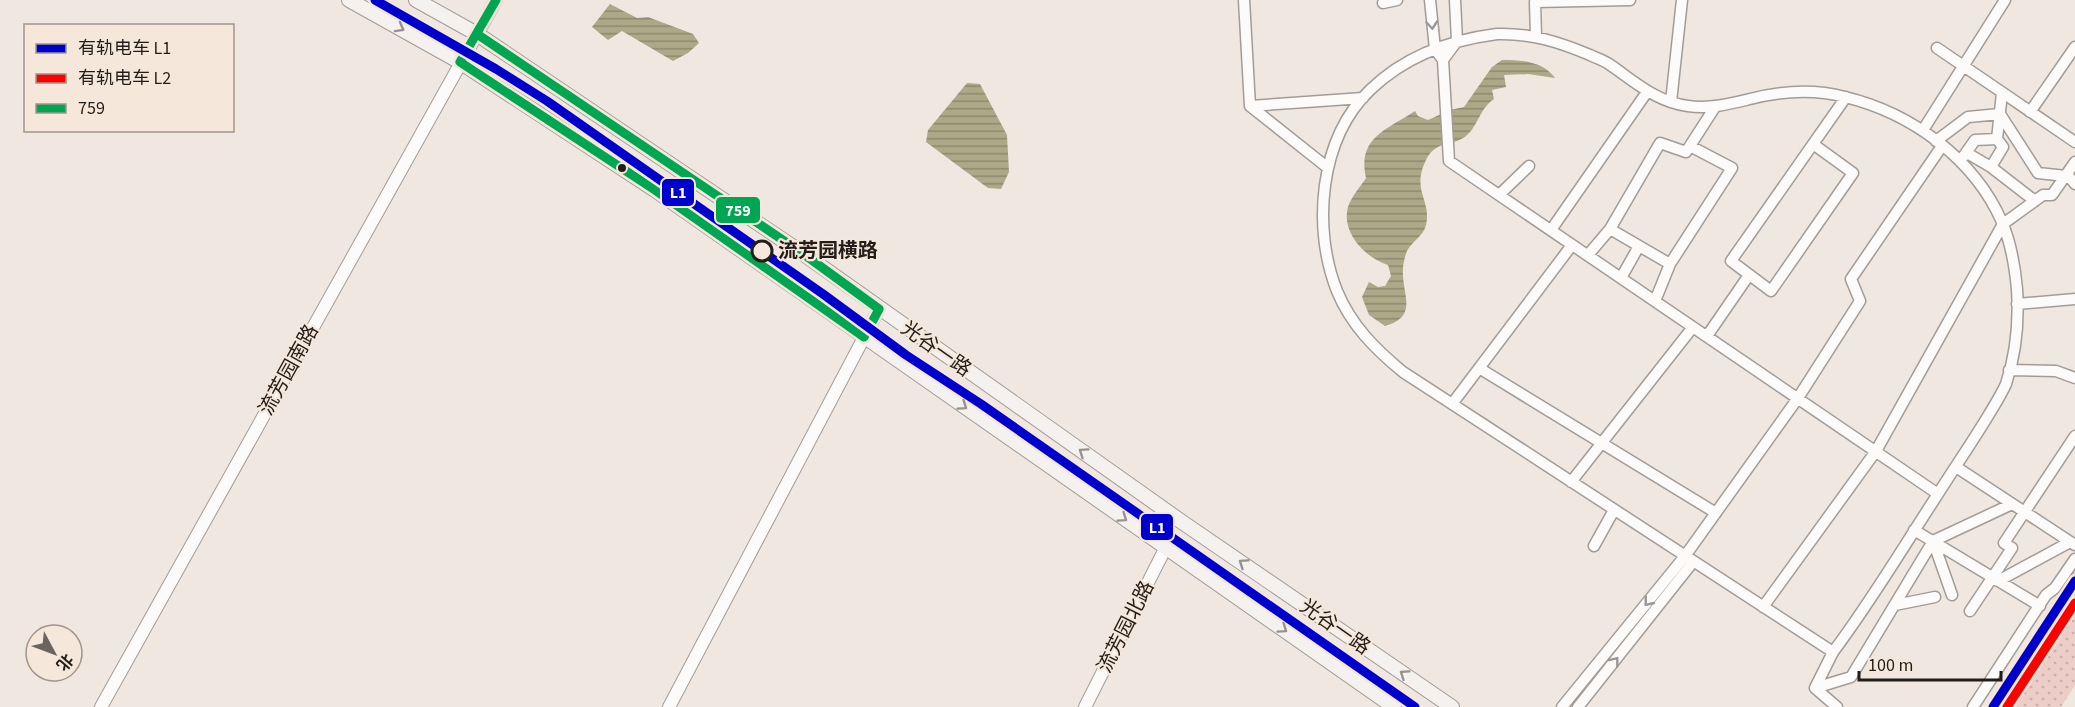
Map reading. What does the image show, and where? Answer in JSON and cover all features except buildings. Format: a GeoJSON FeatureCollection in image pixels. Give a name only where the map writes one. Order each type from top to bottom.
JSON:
{"type":"FeatureCollection","features":[{"type":"Feature","properties":{"kind":"main road","name":"光谷一路"},"geometry":{"type":"LineString","coordinates":[[349,0],[460,62],[655,190],[1394,707]]}},
{"type":"Feature","properties":{"kind":"main road","name":"光谷一路"},"geometry":{"type":"LineString","coordinates":[[416,0],[477,34],[805,255],[1182,522],[1452,707]]}},
{"type":"Feature","properties":{"kind":"street","name":"流芳园南路"},"geometry":{"type":"LineString","coordinates":[[101,707],[496,0]]}},
{"type":"Feature","properties":{"kind":"street"},"geometry":{"type":"LineString","coordinates":[[1244,0],[1252,28],[1250,106]]}},
{"type":"Feature","properties":{"kind":"street"},"geometry":{"type":"LineString","coordinates":[[1383,3],[1397,0]]}},
{"type":"Feature","properties":{"kind":"street"},"geometry":{"type":"LineString","coordinates":[[1430,0],[1435,49],[1443,60],[1449,161],[1938,494]]}},
{"type":"Feature","properties":{"kind":"street"},"geometry":{"type":"LineString","coordinates":[[1443,60],[1457,41],[1455,0]]}},
{"type":"Feature","properties":{"kind":"street"},"geometry":{"type":"LineString","coordinates":[[1536,37],[1535,2],[1630,0]]}},
{"type":"Feature","properties":{"kind":"street"},"geometry":{"type":"LineString","coordinates":[[1671,102],[1682,0]]}},
{"type":"Feature","properties":{"kind":"street"},"geometry":{"type":"LineString","coordinates":[[1923,130],[2005,0]]}},
{"type":"Feature","properties":{"kind":"street"},"geometry":{"type":"LineString","coordinates":[[1815,688],[1833,652],[1860,615],[1956,467],[2005,386],[2017,329],[2015,277],[2003,224],[1980,183],[1923,130],[1885,110],[1846,97],[1808,92],[1786,92],[1715,107],[1688,106],[1647,92],[1609,64],[1564,44],[1517,34],[1497,34],[1457,41],[1397,68],[1363,98],[1345,124],[1328,168],[1324,207],[1325,242],[1331,272],[1340,297],[1353,320],[1373,347],[1402,372],[1833,652]]}},
{"type":"Feature","properties":{"kind":"street"},"geometry":{"type":"LineString","coordinates":[[2030,112],[2075,47]]}},
{"type":"Feature","properties":{"kind":"street"},"geometry":{"type":"LineString","coordinates":[[1937,48],[2075,142]]}},
{"type":"Feature","properties":{"kind":"street"},"geometry":{"type":"LineString","coordinates":[[1551,230],[1647,92]]}},
{"type":"Feature","properties":{"kind":"street"},"geometry":{"type":"LineString","coordinates":[[1991,167],[2003,147],[1998,139],[2002,93]]}},
{"type":"Feature","properties":{"kind":"street"},"geometry":{"type":"LineString","coordinates":[[1813,144],[1853,173],[1771,291],[1731,261],[1813,144],[1846,97]]}},
{"type":"Feature","properties":{"kind":"street"},"geometry":{"type":"LineString","coordinates":[[1250,106],[1363,98]]}},
{"type":"Feature","properties":{"kind":"street"},"geometry":{"type":"LineString","coordinates":[[1250,106],[1328,168]]}},
{"type":"Feature","properties":{"kind":"street"},"geometry":{"type":"LineString","coordinates":[[1588,255],[1610,229],[1660,143],[1686,152],[1715,107]]}},
{"type":"Feature","properties":{"kind":"street"},"geometry":{"type":"LineString","coordinates":[[1578,707],[1689,559],[1716,513],[1798,398],[1860,301],[1851,279],[1939,143],[1968,117],[2000,114]]}},
{"type":"Feature","properties":{"kind":"street"},"geometry":{"type":"LineString","coordinates":[[2000,114],[2038,173],[2066,175],[2075,184]]}},
{"type":"Feature","properties":{"kind":"street"},"geometry":{"type":"LineString","coordinates":[[1959,162],[1975,140],[1998,139]]}},
{"type":"Feature","properties":{"kind":"street"},"geometry":{"type":"LineString","coordinates":[[1655,301],[1670,264],[1732,168],[1690,146]]}},
{"type":"Feature","properties":{"kind":"street"},"geometry":{"type":"LineString","coordinates":[[1967,153],[1991,167],[2035,201]]}},
{"type":"Feature","properties":{"kind":"street"},"geometry":{"type":"LineString","coordinates":[[1763,607],[1876,452],[2003,224],[2043,195],[2052,195],[2075,162]]}},
{"type":"Feature","properties":{"kind":"street"},"geometry":{"type":"LineString","coordinates":[[1499,195],[1529,166]]}},
{"type":"Feature","properties":{"kind":"street"},"geometry":{"type":"LineString","coordinates":[[1610,229],[1670,264]]}},
{"type":"Feature","properties":{"kind":"street"},"geometry":{"type":"LineString","coordinates":[[1452,404],[1572,244]]}},
{"type":"Feature","properties":{"kind":"street"},"geometry":{"type":"LineString","coordinates":[[1621,278],[1639,246]]}},
{"type":"Feature","properties":{"kind":"street"},"geometry":{"type":"LineString","coordinates":[[1707,336],[1749,276]]}},
{"type":"Feature","properties":{"kind":"street"},"geometry":{"type":"LineString","coordinates":[[2017,304],[2075,299]]}},
{"type":"Feature","properties":{"kind":"street"},"geometry":{"type":"LineString","coordinates":[[669,707],[879,309]]}},
{"type":"Feature","properties":{"kind":"street"},"geometry":{"type":"LineString","coordinates":[[1571,482],[1693,327]]}},
{"type":"Feature","properties":{"kind":"street"},"geometry":{"type":"LineString","coordinates":[[1479,368],[1716,513]]}},
{"type":"Feature","properties":{"kind":"street"},"geometry":{"type":"LineString","coordinates":[[2009,370],[2056,372],[2075,378]]}},
{"type":"Feature","properties":{"kind":"street"},"geometry":{"type":"LineString","coordinates":[[1970,611],[1995,579],[2012,548],[2004,543],[2075,436]]}},
{"type":"Feature","properties":{"kind":"street"},"geometry":{"type":"LineString","coordinates":[[1956,467],[2073,543]]}},
{"type":"Feature","properties":{"kind":"street"},"geometry":{"type":"LineString","coordinates":[[1815,688],[1851,677],[1933,541],[2012,504]]}},
{"type":"Feature","properties":{"kind":"street"},"geometry":{"type":"LineString","coordinates":[[1594,546],[1614,510]]}},
{"type":"Feature","properties":{"kind":"street"},"geometry":{"type":"LineString","coordinates":[[1914,530],[2040,606]]}},
{"type":"Feature","properties":{"kind":"street"},"geometry":{"type":"LineString","coordinates":[[1933,541],[1952,595]]}},
{"type":"Feature","properties":{"kind":"street"},"geometry":{"type":"LineString","coordinates":[[1995,579],[2073,543]]}},
{"type":"Feature","properties":{"kind":"street","name":"流芳园北路"},"geometry":{"type":"LineString","coordinates":[[1085,707],[1166,548]]}},
{"type":"Feature","properties":{"kind":"street"},"geometry":{"type":"LineString","coordinates":[[1562,707],[1689,559]]}},
{"type":"Feature","properties":{"kind":"street"},"geometry":{"type":"LineString","coordinates":[[1973,707],[2046,596],[2055,588],[2075,559]]}},
{"type":"Feature","properties":{"kind":"street"},"geometry":{"type":"LineString","coordinates":[[1895,605],[1935,597]]}},
{"type":"Feature","properties":{"kind":"street"},"geometry":{"type":"LineString","coordinates":[[1815,688],[1837,707]]}},
{"type":"Feature","properties":{"kind":"shaded area"},"geometry":{"type":"Polygon","coordinates":[[[610,4],[637,18],[648,17],[693,34],[699,43],[688,53],[673,61],[622,31],[608,40],[592,27],[610,4]]]}},
{"type":"Feature","properties":{"kind":"shaded area"},"geometry":{"type":"Polygon","coordinates":[[[1502,60],[1524,61],[1538,65],[1555,78],[1528,74],[1504,75],[1506,87],[1492,90],[1494,99],[1485,107],[1470,132],[1461,139],[1431,152],[1422,169],[1421,178],[1427,216],[1426,225],[1407,251],[1403,265],[1406,310],[1396,322],[1385,326],[1369,315],[1362,297],[1369,282],[1378,287],[1385,286],[1391,276],[1388,265],[1379,262],[1363,250],[1348,226],[1349,203],[1366,178],[1364,164],[1366,153],[1370,144],[1384,130],[1415,111],[1418,116],[1428,120],[1450,110],[1464,107],[1492,67],[1502,60]]]}},
{"type":"Feature","properties":{"kind":"shaded area"},"geometry":{"type":"Polygon","coordinates":[[[967,83],[980,84],[1007,135],[1009,172],[1001,189],[988,188],[926,142],[928,130],[967,83]]]}},
{"type":"Feature","properties":{"kind":"shaded area"},"geometry":{"type":"Polygon","coordinates":[[[2075,567],[2075,685],[2061,707],[1988,707],[2075,567]]]}},
{"type":"Feature","properties":{"kind":"tram line","name":"L1"},"geometry":{"type":"LineString","coordinates":[[375,0],[547,101],[823,294],[906,355],[981,404],[1415,707]]}},
{"type":"Feature","properties":{"kind":"tram line","name":"L1"},"geometry":{"type":"LineString","coordinates":[[1993,707],[2075,581]]}},
{"type":"Feature","properties":{"kind":"tram line","name":"L2"},"geometry":{"type":"LineString","coordinates":[[2007,707],[2075,603]]}},
{"type":"Feature","properties":{"kind":"transit line","name":"759"},"geometry":{"type":"LineString","coordinates":[[477,34],[805,255],[879,309],[864,337],[655,190],[460,62],[496,0]]}},
{"type":"Feature","properties":{"kind":"place","name":"流芳园横路"},"geometry":{"type":"Point","coordinates":[762,251]}}]}
